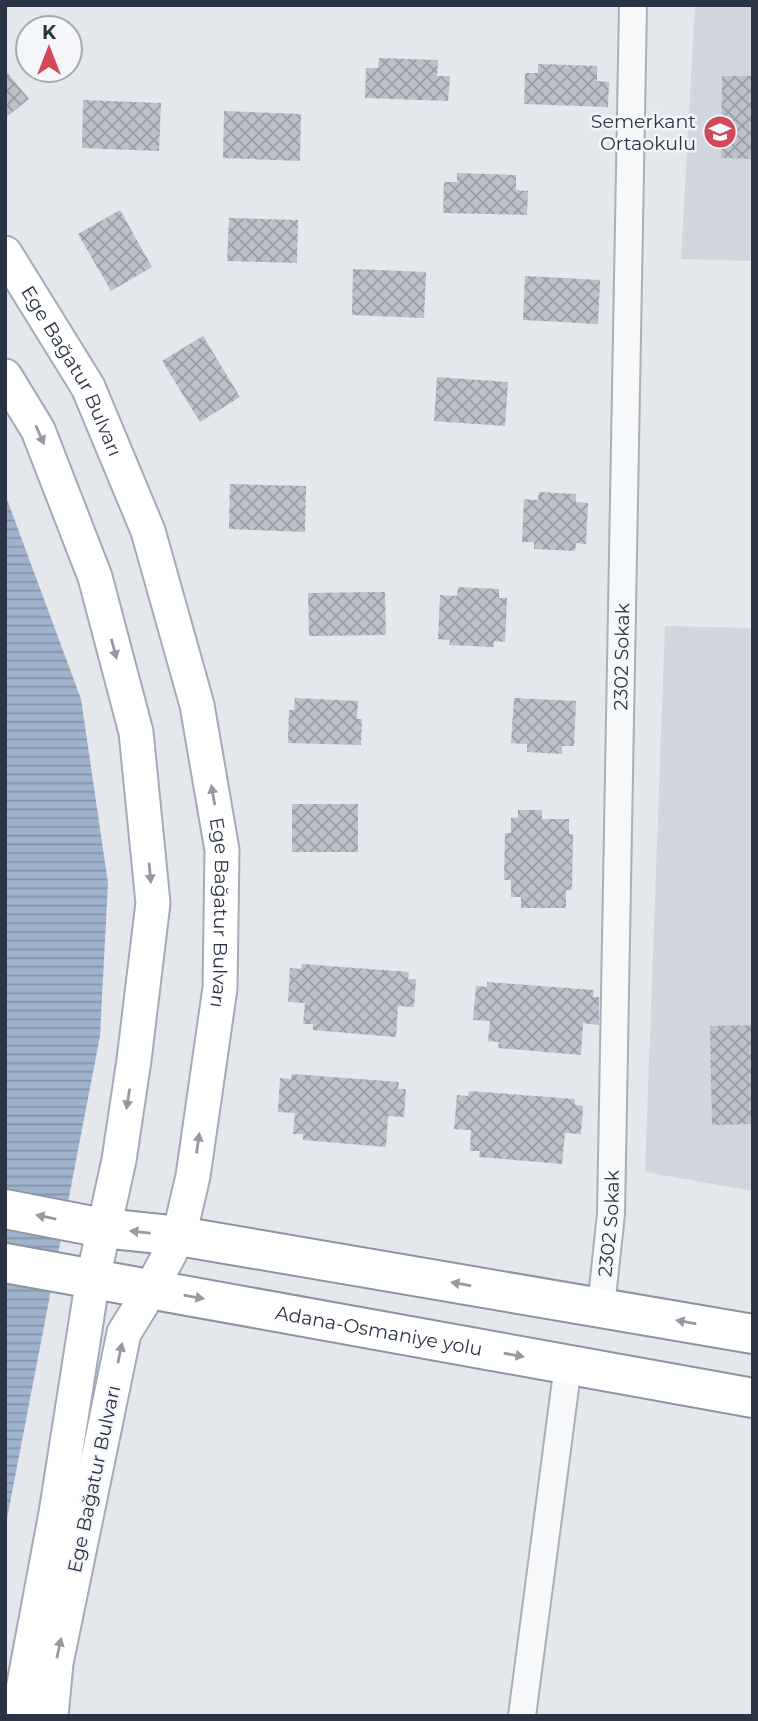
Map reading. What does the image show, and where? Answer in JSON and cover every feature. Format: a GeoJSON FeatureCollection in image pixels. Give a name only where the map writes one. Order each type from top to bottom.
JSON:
{"type":"FeatureCollection","features":[{"type":"Feature","properties":{"kind":"highway"},"geometry":{"type":"LineString","coordinates":[[5,1209],[95,1227],[179,1236],[753,1334]]}},
{"type":"Feature","properties":{"kind":"highway","name":"Adana-Osmaniye yolu"},"geometry":{"type":"LineString","coordinates":[[5,1263],[753,1398]]}},
{"type":"Feature","properties":{"kind":"main road","name":"Ege Bağatur Bulvarı"},"geometry":{"type":"LineString","coordinates":[[5,253],[88,387],[148,531],[197,705],[222,849],[220,988],[193,1176],[179,1236],[124,1333],[56,1663],[51,1716]]}},
{"type":"Feature","properties":{"kind":"main road","name":"Ege Bağatur Bulvarı"},"geometry":{"type":"LineString","coordinates":[[5,376],[38,430],[94,577],[136,732],[153,903],[134,1060],[118,1160],[95,1227],[86,1277],[56,1513],[18,1716]]}},
{"type":"Feature","properties":{"kind":"street","name":"2302 Sokak"},"geometry":{"type":"LineString","coordinates":[[601,1307],[611,1200],[633,5]]}},
{"type":"Feature","properties":{"kind":"street"},"geometry":{"type":"LineString","coordinates":[[522,1716],[568,1365]]}},
{"type":"Feature","properties":{"kind":"shaded area","name":"Semerkant Ortaokulu"},"geometry":{"type":"Polygon","coordinates":[[[695,5],[753,5],[753,261],[681,259],[695,5]]]}},
{"type":"Feature","properties":{"kind":"shaded area"},"geometry":{"type":"Polygon","coordinates":[[[665,626],[753,628],[753,1191],[645,1172],[665,626]]]}},
{"type":"Feature","properties":{"kind":"water"},"geometry":{"type":"Polygon","coordinates":[[[5,494],[81,699],[108,883],[100,1036],[5,1529],[5,494]]]}},
{"type":"Feature","properties":{"kind":"building"},"geometry":{"type":"Polygon","coordinates":[[[379,58],[438,60],[437,76],[450,76],[448,101],[365,98],[366,68],[378,68],[379,58]]]}},
{"type":"Feature","properties":{"kind":"building"},"geometry":{"type":"Polygon","coordinates":[[[538,64],[597,66],[597,81],[609,82],[608,107],[524,104],[525,73],[538,73],[538,64]]]}},
{"type":"Feature","properties":{"kind":"building"},"geometry":{"type":"Polygon","coordinates":[[[5,70],[29,99],[5,118],[5,70]]]}},
{"type":"Feature","properties":{"kind":"building"},"geometry":{"type":"Polygon","coordinates":[[[722,76],[753,76],[753,159],[721,158],[722,76]]]}},
{"type":"Feature","properties":{"kind":"building"},"geometry":{"type":"Polygon","coordinates":[[[83,100],[161,103],[159,151],[82,148],[83,100]]]}},
{"type":"Feature","properties":{"kind":"building"},"geometry":{"type":"Polygon","coordinates":[[[224,111],[301,114],[300,161],[223,158],[224,111]]]}},
{"type":"Feature","properties":{"kind":"building"},"geometry":{"type":"Polygon","coordinates":[[[457,173],[516,175],[516,190],[528,191],[527,215],[443,213],[444,182],[457,182],[457,173]]]}},
{"type":"Feature","properties":{"kind":"building"},"geometry":{"type":"Polygon","coordinates":[[[120,210],[152,267],[111,291],[78,234],[120,210]]]}},
{"type":"Feature","properties":{"kind":"building"},"geometry":{"type":"Polygon","coordinates":[[[229,218],[298,220],[297,263],[227,261],[229,218]]]}},
{"type":"Feature","properties":{"kind":"building"},"geometry":{"type":"Polygon","coordinates":[[[353,269],[426,272],[424,318],[352,315],[353,269]]]}},
{"type":"Feature","properties":{"kind":"building"},"geometry":{"type":"Polygon","coordinates":[[[525,276],[600,280],[598,324],[523,320],[525,276]]]}},
{"type":"Feature","properties":{"kind":"building"},"geometry":{"type":"Polygon","coordinates":[[[203,336],[240,397],[200,422],[162,361],[203,336]]]}},
{"type":"Feature","properties":{"kind":"building"},"geometry":{"type":"Polygon","coordinates":[[[437,377],[508,382],[505,426],[434,421],[437,377]]]}},
{"type":"Feature","properties":{"kind":"building"},"geometry":{"type":"Polygon","coordinates":[[[230,484],[306,486],[305,532],[229,529],[230,484]]]}},
{"type":"Feature","properties":{"kind":"building"},"geometry":{"type":"Polygon","coordinates":[[[539,492],[576,494],[576,502],[588,503],[586,544],[576,543],[575,551],[534,549],[534,542],[522,542],[524,499],[538,500],[539,492]]]}},
{"type":"Feature","properties":{"kind":"building"},"geometry":{"type":"Polygon","coordinates":[[[458,587],[499,589],[499,598],[507,598],[505,642],[494,641],[494,647],[449,645],[450,640],[438,639],[440,595],[457,596],[458,587]]]}},
{"type":"Feature","properties":{"kind":"building"},"geometry":{"type":"Polygon","coordinates":[[[385,592],[386,635],[309,636],[308,593],[385,592]]]}},
{"type":"Feature","properties":{"kind":"building"},"geometry":{"type":"Polygon","coordinates":[[[295,698],[358,701],[357,719],[362,719],[361,745],[288,743],[289,710],[294,710],[295,698]]]}},
{"type":"Feature","properties":{"kind":"building"},"geometry":{"type":"Polygon","coordinates":[[[514,698],[576,701],[574,746],[562,746],[562,754],[527,752],[527,744],[511,743],[514,698]]]}},
{"type":"Feature","properties":{"kind":"building"},"geometry":{"type":"Polygon","coordinates":[[[292,804],[358,804],[358,852],[292,852],[292,804]]]}},
{"type":"Feature","properties":{"kind":"building"},"geometry":{"type":"Polygon","coordinates":[[[518,810],[542,810],[542,819],[569,819],[569,834],[573,834],[572,890],[566,890],[566,908],[521,908],[521,897],[511,897],[511,880],[504,880],[505,833],[511,833],[511,818],[518,818],[518,810]]]}},
{"type":"Feature","properties":{"kind":"building"},"geometry":{"type":"Polygon","coordinates":[[[302,964],[409,972],[408,979],[416,979],[414,1007],[398,1006],[396,1037],[313,1030],[313,1024],[303,1024],[305,1003],[288,1002],[290,968],[301,969],[302,964]]]}},
{"type":"Feature","properties":{"kind":"building"},"geometry":{"type":"Polygon","coordinates":[[[487,982],[594,990],[593,997],[599,997],[599,1025],[583,1023],[581,1055],[498,1048],[499,1042],[488,1041],[490,1021],[473,1020],[476,986],[487,987],[487,982]]]}},
{"type":"Feature","properties":{"kind":"building"},"geometry":{"type":"Polygon","coordinates":[[[753,1025],[753,1124],[712,1125],[710,1026],[753,1025]]]}},
{"type":"Feature","properties":{"kind":"building"},"geometry":{"type":"Polygon","coordinates":[[[292,1074],[399,1082],[398,1089],[406,1089],[404,1117],[388,1116],[386,1147],[303,1140],[303,1134],[293,1134],[295,1113],[278,1112],[280,1078],[291,1079],[292,1074]]]}},
{"type":"Feature","properties":{"kind":"building"},"geometry":{"type":"Polygon","coordinates":[[[469,1091],[575,1099],[575,1105],[583,1106],[581,1134],[565,1133],[562,1164],[479,1157],[480,1151],[470,1151],[471,1130],[454,1129],[457,1095],[468,1096],[469,1091]]]}},
{"type":"Feature","properties":{"kind":"place","name":"Semerkant Ortaokulu"},"geometry":{"type":"Point","coordinates":[720,132]}}]}
